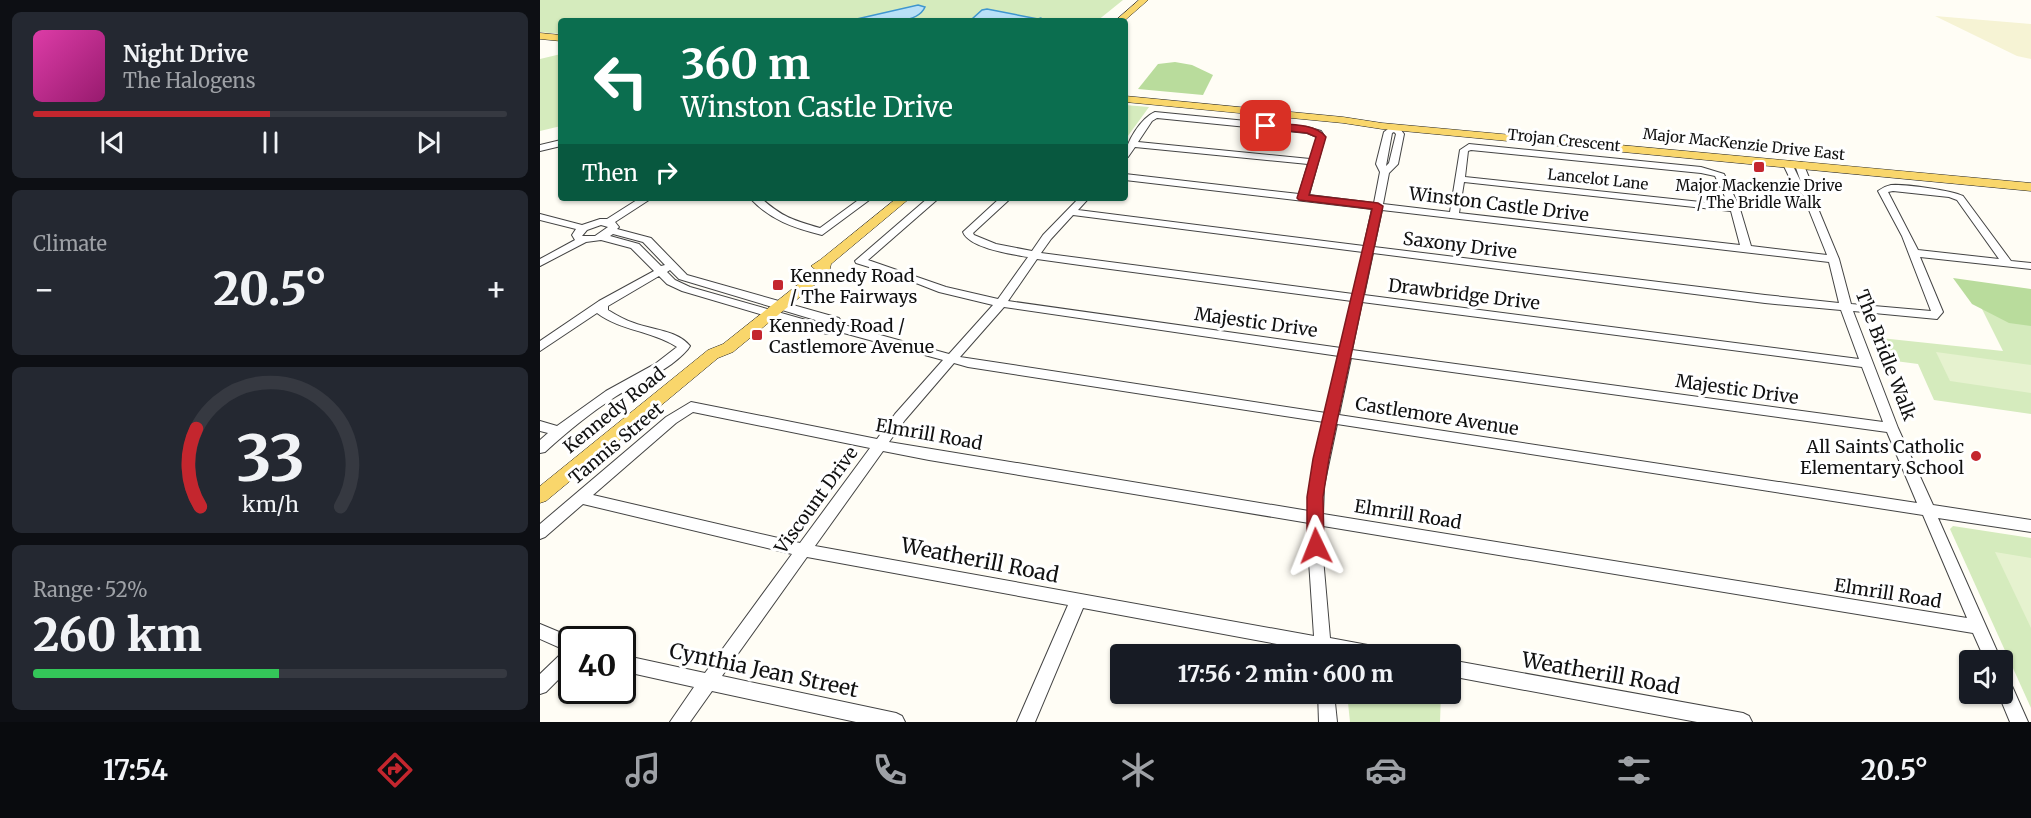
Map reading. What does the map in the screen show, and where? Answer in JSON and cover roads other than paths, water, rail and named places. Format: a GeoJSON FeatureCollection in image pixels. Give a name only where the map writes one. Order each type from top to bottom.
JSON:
{"type":"FeatureCollection","features":[{"type":"Feature","properties":{"kind":"main road"},"geometry":{"type":"LineString","coordinates":[[1123,18],[1144,0]]}},
{"type":"Feature","properties":{"kind":"main road"},"geometry":{"type":"LineString","coordinates":[[540,36],[558,38]]}},
{"type":"Feature","properties":{"kind":"main road","name":"Major MacKenzie Drive East"},"geometry":{"type":"LineString","coordinates":[[1128,99],[1343,120],[1395,128],[1454,131],[2031,187]]}},
{"type":"Feature","properties":{"kind":"main road","name":"Major MacKenzie Drive East"},"geometry":{"type":"LineString","coordinates":[[1343,120],[1355,117],[1443,127],[1454,131]]}},
{"type":"Feature","properties":{"kind":"main road","name":"Kennedy Road"},"geometry":{"type":"LineString","coordinates":[[540,496],[713,354],[728,348],[769,308],[824,270],[825,263],[900,201]]}},
{"type":"Feature","properties":{"kind":"street"},"geometry":{"type":"LineString","coordinates":[[1128,152],[1152,117],[1170,115],[1318,133],[1321,137],[1303,198]]}},
{"type":"Feature","properties":{"kind":"street"},"geometry":{"type":"LineString","coordinates":[[1323,644],[1315,518],[1318,479],[1385,172],[1381,164],[1388,132],[1395,128]]}},
{"type":"Feature","properties":{"kind":"street"},"geometry":{"type":"LineString","coordinates":[[540,148],[558,144]]}},
{"type":"Feature","properties":{"kind":"street"},"geometry":{"type":"LineString","coordinates":[[1135,144],[1313,162]]}},
{"type":"Feature","properties":{"kind":"street","name":"Trojan Crescent"},"geometry":{"type":"LineString","coordinates":[[1454,215],[1464,150],[1469,147],[1715,172],[1722,178],[1735,209],[1746,248]]}},
{"type":"Feature","properties":{"kind":"street","name":"The Bridle Walk"},"geometry":{"type":"LineString","coordinates":[[1794,164],[1798,184],[1807,194],[1834,259],[1845,308],[1892,428],[1989,650]]}},
{"type":"Feature","properties":{"kind":"street","name":"Winston Castle Drive"},"geometry":{"type":"LineString","coordinates":[[1128,177],[1834,259]]}},
{"type":"Feature","properties":{"kind":"street","name":"Lancelot Lane"},"geometry":{"type":"LineString","coordinates":[[1458,179],[1735,209]]}},
{"type":"Feature","properties":{"kind":"street"},"geometry":{"type":"LineString","coordinates":[[2007,263],[1960,198],[1951,194],[1887,188],[1883,191],[1914,253],[2031,266]]}},
{"type":"Feature","properties":{"kind":"street"},"geometry":{"type":"LineString","coordinates":[[600,237],[610,226],[643,201]]}},
{"type":"Feature","properties":{"kind":"street"},"geometry":{"type":"LineString","coordinates":[[758,201],[784,221],[822,232],[863,201]]}},
{"type":"Feature","properties":{"kind":"street","name":"Majestic Drive"},"geometry":{"type":"LineString","coordinates":[[930,201],[860,261],[943,290],[1001,303],[1892,428]]}},
{"type":"Feature","properties":{"kind":"street","name":"Drawbridge Drive"},"geometry":{"type":"LineString","coordinates":[[1003,201],[968,232],[970,237],[1035,255],[1868,364]]}},
{"type":"Feature","properties":{"kind":"street","name":"Viscount Drive"},"geometry":{"type":"LineString","coordinates":[[679,722],[913,400],[1001,303],[1047,237],[1081,201]]}},
{"type":"Feature","properties":{"kind":"street","name":"Saxony Drive"},"geometry":{"type":"LineString","coordinates":[[1071,212],[1845,308],[1936,315],[1937,312],[1914,253]]}},
{"type":"Feature","properties":{"kind":"street"},"geometry":{"type":"LineString","coordinates":[[540,217],[584,228]]}},
{"type":"Feature","properties":{"kind":"street"},"geometry":{"type":"LineString","coordinates":[[583,240],[577,235],[584,228],[596,223],[610,226],[647,240],[665,268]]}},
{"type":"Feature","properties":{"kind":"street"},"geometry":{"type":"LineString","coordinates":[[540,263],[583,240],[600,237],[635,246],[665,268]]}},
{"type":"Feature","properties":{"kind":"street"},"geometry":{"type":"LineString","coordinates":[[540,347],[603,304],[665,268]]}},
{"type":"Feature","properties":{"kind":"street","name":"Castlemore Avenue"},"geometry":{"type":"LineString","coordinates":[[665,268],[671,282],[686,289],[769,308],[827,330],[840,328],[951,359],[2031,526]]}},
{"type":"Feature","properties":{"kind":"street"},"geometry":{"type":"LineString","coordinates":[[540,448],[558,431],[610,394],[662,364],[684,346],[672,338],[630,326],[602,312],[603,304]]}},
{"type":"Feature","properties":{"kind":"street","name":"Elmrill Road"},"geometry":{"type":"LineString","coordinates":[[691,407],[879,445],[1979,627]]}},
{"type":"Feature","properties":{"kind":"street","name":"Tannis Street"},"geometry":{"type":"LineString","coordinates":[[540,533],[671,420],[691,407]]}},
{"type":"Feature","properties":{"kind":"street"},"geometry":{"type":"LineString","coordinates":[[540,426],[558,431]]}},
{"type":"Feature","properties":{"kind":"street","name":"Weatherill Road"},"geometry":{"type":"LineString","coordinates":[[581,498],[804,550],[1297,644]]}},
{"type":"Feature","properties":{"kind":"street"},"geometry":{"type":"LineString","coordinates":[[1026,722],[1078,601]]}},
{"type":"Feature","properties":{"kind":"street"},"geometry":{"type":"LineString","coordinates":[[540,632],[558,639]]}},
{"type":"Feature","properties":{"kind":"street","name":"Cynthia Jean Street"},"geometry":{"type":"LineString","coordinates":[[636,666],[896,722]]}},
{"type":"Feature","properties":{"kind":"street"},"geometry":{"type":"LineString","coordinates":[[540,686],[558,668]]}},
{"type":"Feature","properties":{"kind":"street","name":"Weatherill Road"},"geometry":{"type":"LineString","coordinates":[[1461,670],[1743,722]]}},
{"type":"Feature","properties":{"kind":"street"},"geometry":{"type":"LineString","coordinates":[[1327,704],[1328,722]]}},
{"type":"Feature","properties":{"kind":"street"},"geometry":{"type":"LineString","coordinates":[[2011,704],[2019,722]]}},
{"type":"Feature","properties":{"kind":"water"},"geometry":{"type":"Polygon","coordinates":[[[918,5],[925,7],[920,14],[912,18],[861,18],[918,5]]]}},
{"type":"Feature","properties":{"kind":"water"},"geometry":{"type":"Polygon","coordinates":[[[987,9],[1033,18],[973,18],[982,10],[987,9]]]}},
{"type":"Feature","properties":{"kind":"place","name":"Major Mackenzie Drive / The Bridle Walk"},"geometry":{"type":"Point","coordinates":[1759,167]}},
{"type":"Feature","properties":{"kind":"place","name":"Kennedy Road / The Fairways"},"geometry":{"type":"Point","coordinates":[778,285]}},
{"type":"Feature","properties":{"kind":"place","name":"Kennedy Road / Castlemore Avenue"},"geometry":{"type":"Point","coordinates":[757,335]}},
{"type":"Feature","properties":{"kind":"place","name":"All Saints Catholic Elementary School"},"geometry":{"type":"Point","coordinates":[1976,456]}}]}
